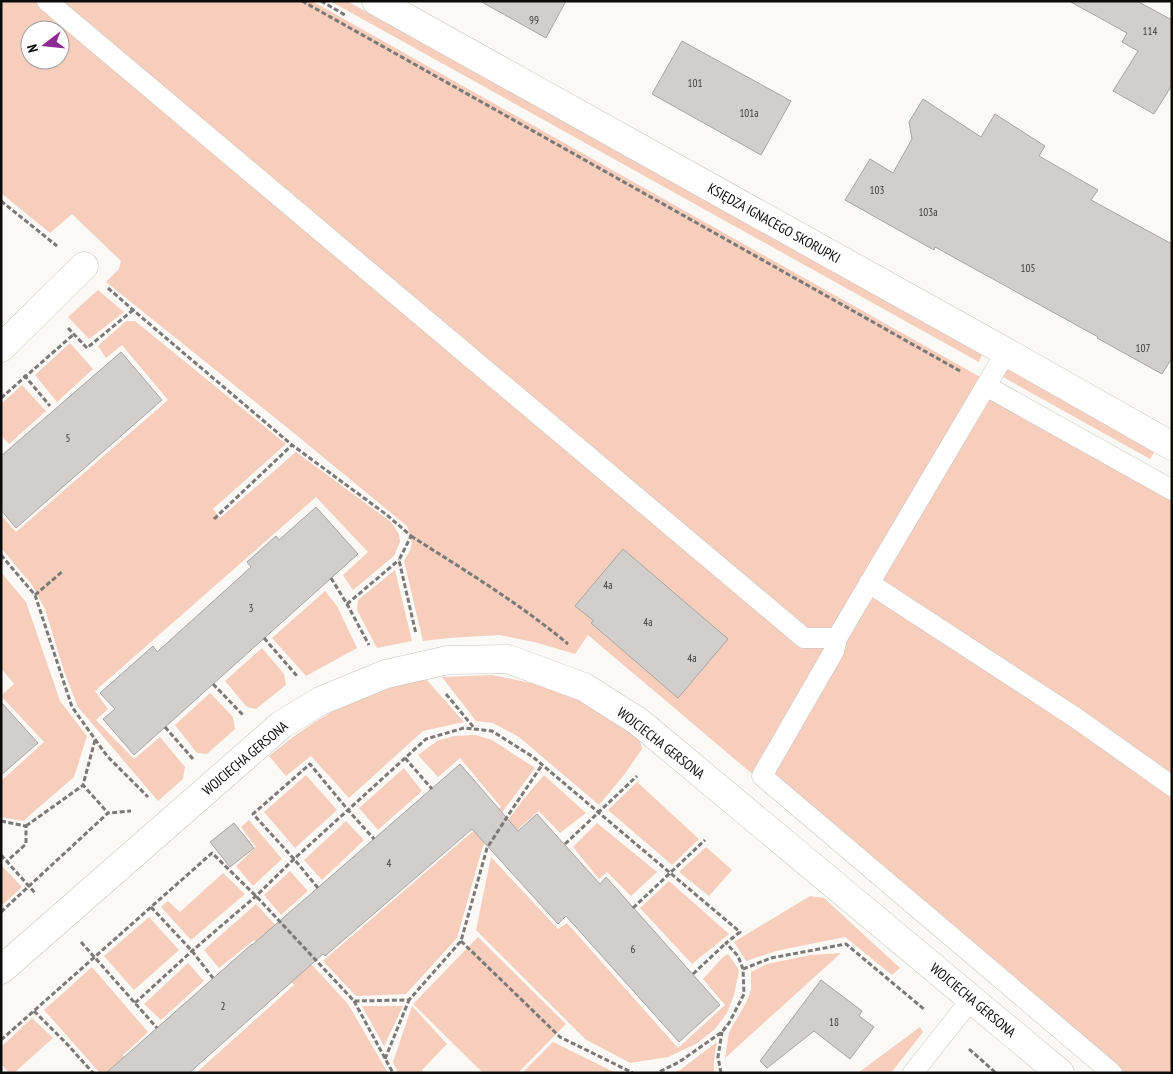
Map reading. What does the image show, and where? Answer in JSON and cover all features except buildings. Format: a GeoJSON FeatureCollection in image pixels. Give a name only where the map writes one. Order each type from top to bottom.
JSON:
{"type":"FeatureCollection","features":[{"type":"Feature","properties":{"kind":"street","name":"KSIĘDZA IGNACEGO SKORUPKI"},"geometry":{"type":"LineString","coordinates":[[376,1],[1172,446]]}},
{"type":"Feature","properties":{"kind":"street"},"geometry":{"type":"LineString","coordinates":[[1,348],[84,266]]}},
{"type":"Feature","properties":{"kind":"street","name":"WOJCIECHA GERSONA"},"geometry":{"type":"LineString","coordinates":[[1,970],[281,725],[320,701],[386,674],[448,660],[508,660],[584,687],[638,722],[1060,1073]]}},
{"type":"Feature","properties":{"kind":"lane"},"geometry":{"type":"LineString","coordinates":[[47,1],[804,638],[837,638]]}},
{"type":"Feature","properties":{"kind":"lane"},"geometry":{"type":"LineString","coordinates":[[1006,352],[837,638],[834,651],[762,776],[1112,1073]]}},
{"type":"Feature","properties":{"kind":"lane"},"geometry":{"type":"LineString","coordinates":[[986,386],[1172,490]]}},
{"type":"Feature","properties":{"kind":"lane"},"geometry":{"type":"LineString","coordinates":[[869,583],[1076,718],[1172,786]]}},
{"type":"Feature","properties":{"kind":"lane"},"geometry":{"type":"LineString","coordinates":[[913,1073],[972,998]]}},
{"type":"Feature","properties":{"kind":"path"},"geometry":{"type":"LineString","coordinates":[[302,1],[986,386]]}},
{"type":"Feature","properties":{"kind":"path"},"geometry":{"type":"LineString","coordinates":[[1,201],[84,266],[292,445],[387,515],[411,536],[478,579],[547,627],[577,651],[584,687]]}},
{"type":"Feature","properties":{"kind":"path"},"geometry":{"type":"LineString","coordinates":[[86,348],[133,310]]}},
{"type":"Feature","properties":{"kind":"path"},"geometry":{"type":"LineString","coordinates":[[1,398],[74,334]]}},
{"type":"Feature","properties":{"kind":"path"},"geometry":{"type":"LineString","coordinates":[[19,370],[50,406]]}},
{"type":"Feature","properties":{"kind":"path"},"geometry":{"type":"LineString","coordinates":[[214,519],[292,445]]}},
{"type":"Feature","properties":{"kind":"path"},"geometry":{"type":"LineString","coordinates":[[347,604],[399,560],[411,536]]}},
{"type":"Feature","properties":{"kind":"path"},"geometry":{"type":"LineString","coordinates":[[1,556],[35,595],[72,707],[106,756],[170,821]]}},
{"type":"Feature","properties":{"kind":"path"},"geometry":{"type":"LineString","coordinates":[[399,560],[416,634]]}},
{"type":"Feature","properties":{"kind":"path"},"geometry":{"type":"LineString","coordinates":[[35,595],[63,571]]}},
{"type":"Feature","properties":{"kind":"path"},"geometry":{"type":"LineString","coordinates":[[331,578],[372,652]]}},
{"type":"Feature","properties":{"kind":"path"},"geometry":{"type":"LineString","coordinates":[[264,638],[298,677]]}},
{"type":"Feature","properties":{"kind":"path"},"geometry":{"type":"LineString","coordinates":[[213,684],[245,718]]}},
{"type":"Feature","properties":{"kind":"path"},"geometry":{"type":"LineString","coordinates":[[165,727],[196,762]]}},
{"type":"Feature","properties":{"kind":"path"},"geometry":{"type":"LineString","coordinates":[[157,1028],[135,1003],[256,896],[426,739],[464,728],[492,731],[533,757],[740,932],[692,974]]}},
{"type":"Feature","properties":{"kind":"path"},"geometry":{"type":"LineString","coordinates":[[1,821],[26,826],[82,785],[95,740]]}},
{"type":"Feature","properties":{"kind":"path"},"geometry":{"type":"LineString","coordinates":[[405,758],[432,789]]}},
{"type":"Feature","properties":{"kind":"path"},"geometry":{"type":"LineString","coordinates":[[318,888],[253,814],[310,764],[374,839]]}},
{"type":"Feature","properties":{"kind":"path"},"geometry":{"type":"LineString","coordinates":[[385,1059],[409,1000],[461,940],[488,848],[542,766]]}},
{"type":"Feature","properties":{"kind":"path"},"geometry":{"type":"LineString","coordinates":[[565,844],[636,776]]}},
{"type":"Feature","properties":{"kind":"path"},"geometry":{"type":"LineString","coordinates":[[1,912],[108,813],[82,785]]}},
{"type":"Feature","properties":{"kind":"path"},"geometry":{"type":"LineString","coordinates":[[7,861],[26,844],[26,826]]}},
{"type":"Feature","properties":{"kind":"path"},"geometry":{"type":"LineString","coordinates":[[633,908],[705,840]]}},
{"type":"Feature","properties":{"kind":"path"},"geometry":{"type":"LineString","coordinates":[[1,1040],[212,853],[256,896],[354,1001],[393,1073]]}},
{"type":"Feature","properties":{"kind":"path"},"geometry":{"type":"LineString","coordinates":[[151,907],[192,951],[213,978]]}},
{"type":"Feature","properties":{"kind":"path"},"geometry":{"type":"LineString","coordinates":[[461,940],[560,1037],[633,1073]]}},
{"type":"Feature","properties":{"kind":"path"},"geometry":{"type":"LineString","coordinates":[[657,1073],[679,1062],[722,1032],[744,994],[743,968],[738,956],[726,943]]}},
{"type":"Feature","properties":{"kind":"path"},"geometry":{"type":"LineString","coordinates":[[743,968],[771,958],[846,944],[996,1073]]}},
{"type":"Feature","properties":{"kind":"path"},"geometry":{"type":"LineString","coordinates":[[354,1001],[409,1000]]}},
{"type":"Feature","properties":{"kind":"path"},"geometry":{"type":"LineString","coordinates":[[34,1011],[93,1073]]}},
{"type":"Feature","properties":{"kind":"path"},"geometry":{"type":"LineString","coordinates":[[721,1073],[718,1057],[722,1032]]}},
{"type":"Feature","properties":{"kind":"shaded area"},"geometry":{"type":"Polygon","coordinates":[[[1,1],[312,1],[1172,485],[1172,1073],[1106,1073],[588,635],[575,654],[538,643],[499,635],[423,641],[404,561],[412,544],[407,526],[106,282],[119,269],[121,261],[72,214],[50,233],[1,193],[1,1]]]}},
{"type":"Feature","properties":{"kind":"shaded area"},"geometry":{"type":"Polygon","coordinates":[[[330,1],[347,1],[982,354],[979,362],[330,1]]]}},
{"type":"Feature","properties":{"kind":"shaded area"},"geometry":{"type":"Polygon","coordinates":[[[98,290],[124,312],[89,339],[68,317],[98,290]]]}},
{"type":"Feature","properties":{"kind":"shaded area"},"geometry":{"type":"Polygon","coordinates":[[[126,321],[135,321],[286,444],[213,509],[220,518],[296,452],[391,522],[399,534],[400,542],[394,556],[353,590],[343,575],[368,552],[316,497],[95,691],[108,709],[96,720],[134,759],[160,737],[185,767],[183,779],[158,801],[78,707],[64,671],[45,609],[32,585],[1,548],[1,515],[16,532],[168,400],[122,345],[106,358],[98,346],[126,321]]]}},
{"type":"Feature","properties":{"kind":"shaded area"},"geometry":{"type":"Polygon","coordinates":[[[70,343],[93,369],[57,402],[35,375],[70,343]]]}},
{"type":"Feature","properties":{"kind":"shaded area"},"geometry":{"type":"Polygon","coordinates":[[[1007,369],[1155,451],[1150,459],[1003,377],[1007,369]]]}},
{"type":"Feature","properties":{"kind":"shaded area"},"geometry":{"type":"Polygon","coordinates":[[[22,385],[46,411],[9,444],[1,435],[1,404],[22,385]]]}},
{"type":"Feature","properties":{"kind":"shaded area"},"geometry":{"type":"Polygon","coordinates":[[[395,570],[412,641],[377,648],[357,610],[358,600],[395,570]]]}},
{"type":"Feature","properties":{"kind":"shaded area"},"geometry":{"type":"Polygon","coordinates":[[[1,572],[26,602],[60,701],[87,736],[74,777],[23,821],[1,817],[1,781],[44,742],[1,696],[14,684],[1,668],[1,572]]]}},
{"type":"Feature","properties":{"kind":"shaded area"},"geometry":{"type":"Polygon","coordinates":[[[325,591],[337,606],[357,648],[306,676],[272,638],[325,591]]]}},
{"type":"Feature","properties":{"kind":"shaded area"},"geometry":{"type":"Polygon","coordinates":[[[262,648],[284,674],[286,685],[256,709],[247,707],[225,681],[262,648]]]}},
{"type":"Feature","properties":{"kind":"shaded area"},"geometry":{"type":"Polygon","coordinates":[[[492,675],[541,685],[582,700],[639,737],[642,749],[624,775],[599,805],[519,737],[493,723],[476,721],[442,677],[492,675]]]}},
{"type":"Feature","properties":{"kind":"shaded area"},"geometry":{"type":"Polygon","coordinates":[[[426,679],[464,722],[423,731],[349,798],[311,756],[286,776],[269,756],[308,726],[336,709],[381,689],[426,679]]]}},
{"type":"Feature","properties":{"kind":"shaded area"},"geometry":{"type":"Polygon","coordinates":[[[210,693],[233,717],[235,729],[207,754],[197,753],[175,725],[210,693]]]}},
{"type":"Feature","properties":{"kind":"shaded area"},"geometry":{"type":"Polygon","coordinates":[[[475,735],[492,740],[535,768],[498,818],[482,849],[457,938],[406,994],[356,996],[323,961],[501,807],[460,758],[438,777],[418,755],[437,741],[454,736],[475,735]]]}},
{"type":"Feature","properties":{"kind":"shaded area"},"geometry":{"type":"Polygon","coordinates":[[[404,768],[422,791],[378,830],[359,808],[404,768]]]}},
{"type":"Feature","properties":{"kind":"shaded area"},"geometry":{"type":"Polygon","coordinates":[[[306,775],[337,810],[295,848],[264,812],[306,775]]]}},
{"type":"Feature","properties":{"kind":"shaded area"},"geometry":{"type":"Polygon","coordinates":[[[544,775],[586,813],[560,833],[539,811],[491,852],[504,826],[544,775]]]}},
{"type":"Feature","properties":{"kind":"shaded area"},"geometry":{"type":"Polygon","coordinates":[[[637,782],[699,839],[672,865],[608,810],[637,782]]]}},
{"type":"Feature","properties":{"kind":"shaded area"},"geometry":{"type":"Polygon","coordinates":[[[249,820],[282,859],[253,886],[236,866],[256,847],[241,827],[249,820]]]}},
{"type":"Feature","properties":{"kind":"shaded area"},"geometry":{"type":"Polygon","coordinates":[[[346,821],[364,840],[322,880],[304,860],[346,821]]]}},
{"type":"Feature","properties":{"kind":"shaded area"},"geometry":{"type":"Polygon","coordinates":[[[597,823],[657,872],[631,896],[607,872],[599,879],[573,847],[597,823]]]}},
{"type":"Feature","properties":{"kind":"shaded area"},"geometry":{"type":"Polygon","coordinates":[[[706,847],[732,870],[709,896],[679,872],[706,847]]]}},
{"type":"Feature","properties":{"kind":"shaded area"},"geometry":{"type":"Polygon","coordinates":[[[491,857],[558,929],[567,923],[678,1048],[725,1005],[703,979],[728,954],[739,970],[734,995],[727,1013],[715,1029],[696,1044],[668,1057],[630,1063],[585,1039],[476,930],[491,857]]]}},
{"type":"Feature","properties":{"kind":"shaded area"},"geometry":{"type":"Polygon","coordinates":[[[1,865],[22,887],[1,906],[1,865]]]}},
{"type":"Feature","properties":{"kind":"shaded area"},"geometry":{"type":"Polygon","coordinates":[[[290,871],[308,891],[281,915],[264,895],[290,871]]]}},
{"type":"Feature","properties":{"kind":"shaded area"},"geometry":{"type":"Polygon","coordinates":[[[223,873],[245,894],[191,940],[161,907],[168,901],[180,912],[223,873]]]}},
{"type":"Feature","properties":{"kind":"shaded area"},"geometry":{"type":"Polygon","coordinates":[[[669,881],[729,934],[692,964],[640,908],[669,881]]]}},
{"type":"Feature","properties":{"kind":"shaded area"},"geometry":{"type":"Polygon","coordinates":[[[810,896],[824,898],[900,968],[892,975],[845,937],[776,951],[746,961],[734,942],[810,896]]]}},
{"type":"Feature","properties":{"kind":"shaded area"},"geometry":{"type":"Polygon","coordinates":[[[256,904],[348,1004],[388,1073],[196,1073],[294,985],[254,940],[219,968],[204,950],[256,904]]]}},
{"type":"Feature","properties":{"kind":"shaded area"},"geometry":{"type":"Polygon","coordinates":[[[149,917],[179,950],[134,990],[104,956],[149,917]]]}},
{"type":"Feature","properties":{"kind":"shaded area"},"geometry":{"type":"Polygon","coordinates":[[[478,937],[566,1024],[518,1073],[483,1073],[413,1004],[478,937]]]}},
{"type":"Feature","properties":{"kind":"shaded area"},"geometry":{"type":"Polygon","coordinates":[[[841,953],[725,1058],[729,1032],[746,1003],[751,990],[751,972],[767,964],[810,955],[841,953]]]}},
{"type":"Feature","properties":{"kind":"shaded area"},"geometry":{"type":"Polygon","coordinates":[[[188,963],[204,981],[161,1020],[144,1004],[188,963]]]}},
{"type":"Feature","properties":{"kind":"shaded area"},"geometry":{"type":"Polygon","coordinates":[[[92,967],[148,1032],[123,1055],[139,1073],[100,1073],[44,1010],[92,967]]]}},
{"type":"Feature","properties":{"kind":"shaded area"},"geometry":{"type":"Polygon","coordinates":[[[362,1006],[403,1006],[384,1046],[362,1006]]]}},
{"type":"Feature","properties":{"kind":"shaded area"},"geometry":{"type":"Polygon","coordinates":[[[412,1006],[447,1044],[422,1070],[424,1073],[398,1073],[393,1062],[412,1006]]]}},
{"type":"Feature","properties":{"kind":"shaded area"},"geometry":{"type":"Polygon","coordinates":[[[32,1018],[53,1038],[14,1073],[9,1073],[1,1064],[1,1047],[32,1018]]]}},
{"type":"Feature","properties":{"kind":"shaded area"},"geometry":{"type":"Polygon","coordinates":[[[920,1027],[923,1032],[891,1073],[858,1073],[920,1027]]]}},
{"type":"Feature","properties":{"kind":"shaded area"},"geometry":{"type":"Polygon","coordinates":[[[553,1042],[616,1073],[522,1073],[553,1042]]]}},
{"type":"Feature","properties":{"kind":"shaded area"},"geometry":{"type":"Polygon","coordinates":[[[717,1042],[714,1073],[672,1073],[680,1070],[717,1042]]]}}]}
